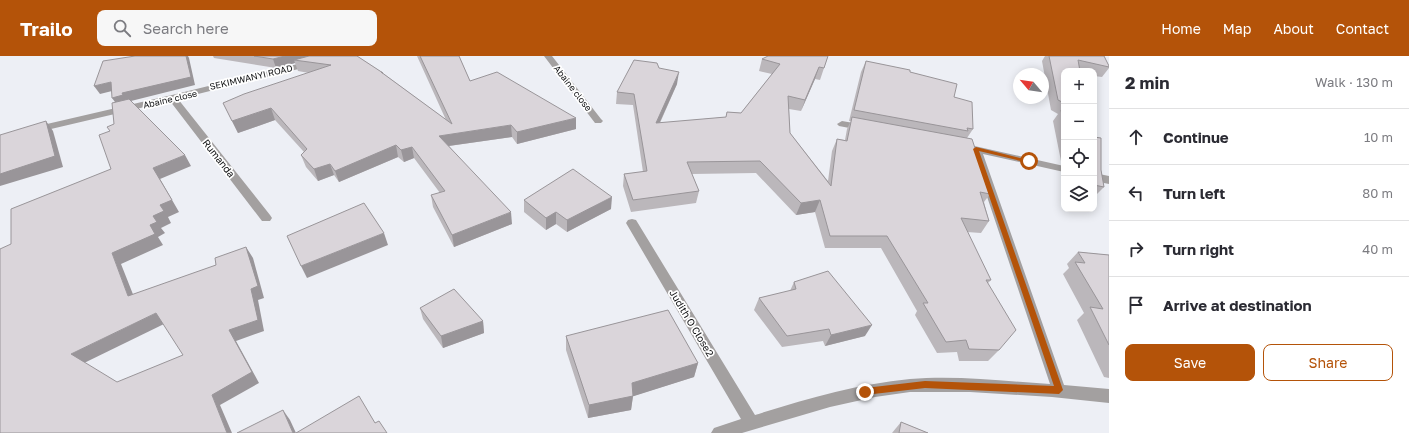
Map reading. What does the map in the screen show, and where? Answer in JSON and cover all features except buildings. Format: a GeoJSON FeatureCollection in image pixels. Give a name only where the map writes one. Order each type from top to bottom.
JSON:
{"type":"FeatureCollection","features":[{"type":"Feature","properties":{"kind":"street","name":"Abaine close"},"geometry":{"type":"LineString","coordinates":[[23,132],[172,98],[340,56]]}},
{"type":"Feature","properties":{"kind":"street","name":"SEKIMWANYI ROAD"},"geometry":{"type":"LineString","coordinates":[[23,132],[340,56]]}},
{"type":"Feature","properties":{"kind":"street","name":"Abaine close"},"geometry":{"type":"LineString","coordinates":[[548,56],[598,121]]}},
{"type":"Feature","properties":{"kind":"street","name":"Rumanda"},"geometry":{"type":"LineString","coordinates":[[172,98],[266,218]]}},
{"type":"Feature","properties":{"kind":"street"},"geometry":{"type":"LineString","coordinates":[[842,124],[872,129]]}},
{"type":"Feature","properties":{"kind":"street"},"geometry":{"type":"LineString","coordinates":[[961,146],[1061,168]]}},
{"type":"Feature","properties":{"kind":"street"},"geometry":{"type":"LineString","coordinates":[[976,149],[1059,390]]}},
{"type":"Feature","properties":{"kind":"street"},"geometry":{"type":"LineString","coordinates":[[1097,178],[1109,180]]}},
{"type":"Feature","properties":{"kind":"street","name":"Judith O Close2"},"geometry":{"type":"LineString","coordinates":[[632,223],[752,423]]}},
{"type":"Feature","properties":{"kind":"street"},"geometry":{"type":"LineString","coordinates":[[719,433],[834,399],[897,387],[940,384],[1059,390],[1109,396]]}},
{"type":"Feature","properties":{"kind":"route"},"geometry":{"type":"LineString","coordinates":[[865,392],[925,384],[1059,390],[976,149],[1029,161]]}}]}
